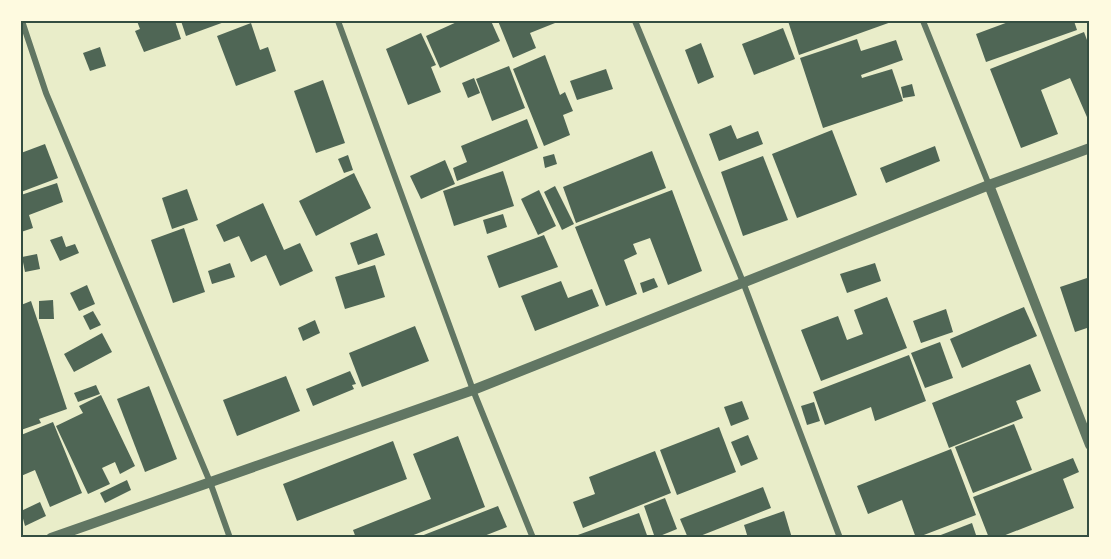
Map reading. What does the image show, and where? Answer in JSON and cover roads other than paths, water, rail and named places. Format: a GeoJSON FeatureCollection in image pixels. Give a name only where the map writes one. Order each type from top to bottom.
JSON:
{"type":"FeatureCollection","features":[{"type":"Feature","properties":{"kind":"street"},"geometry":{"type":"LineString","coordinates":[[22,21],[50,103],[210,482],[230,538]]}},
{"type":"Feature","properties":{"kind":"street"},"geometry":{"type":"LineString","coordinates":[[338,21],[473,390],[533,538]]}},
{"type":"Feature","properties":{"kind":"street"},"geometry":{"type":"LineString","coordinates":[[635,21],[743,282],[840,538]]}},
{"type":"Feature","properties":{"kind":"street"},"geometry":{"type":"LineString","coordinates":[[923,21],[1090,446]]}},
{"type":"Feature","properties":{"kind":"street"},"geometry":{"type":"LineString","coordinates":[[51,538],[473,390],[988,185],[1090,148]]}}]}
